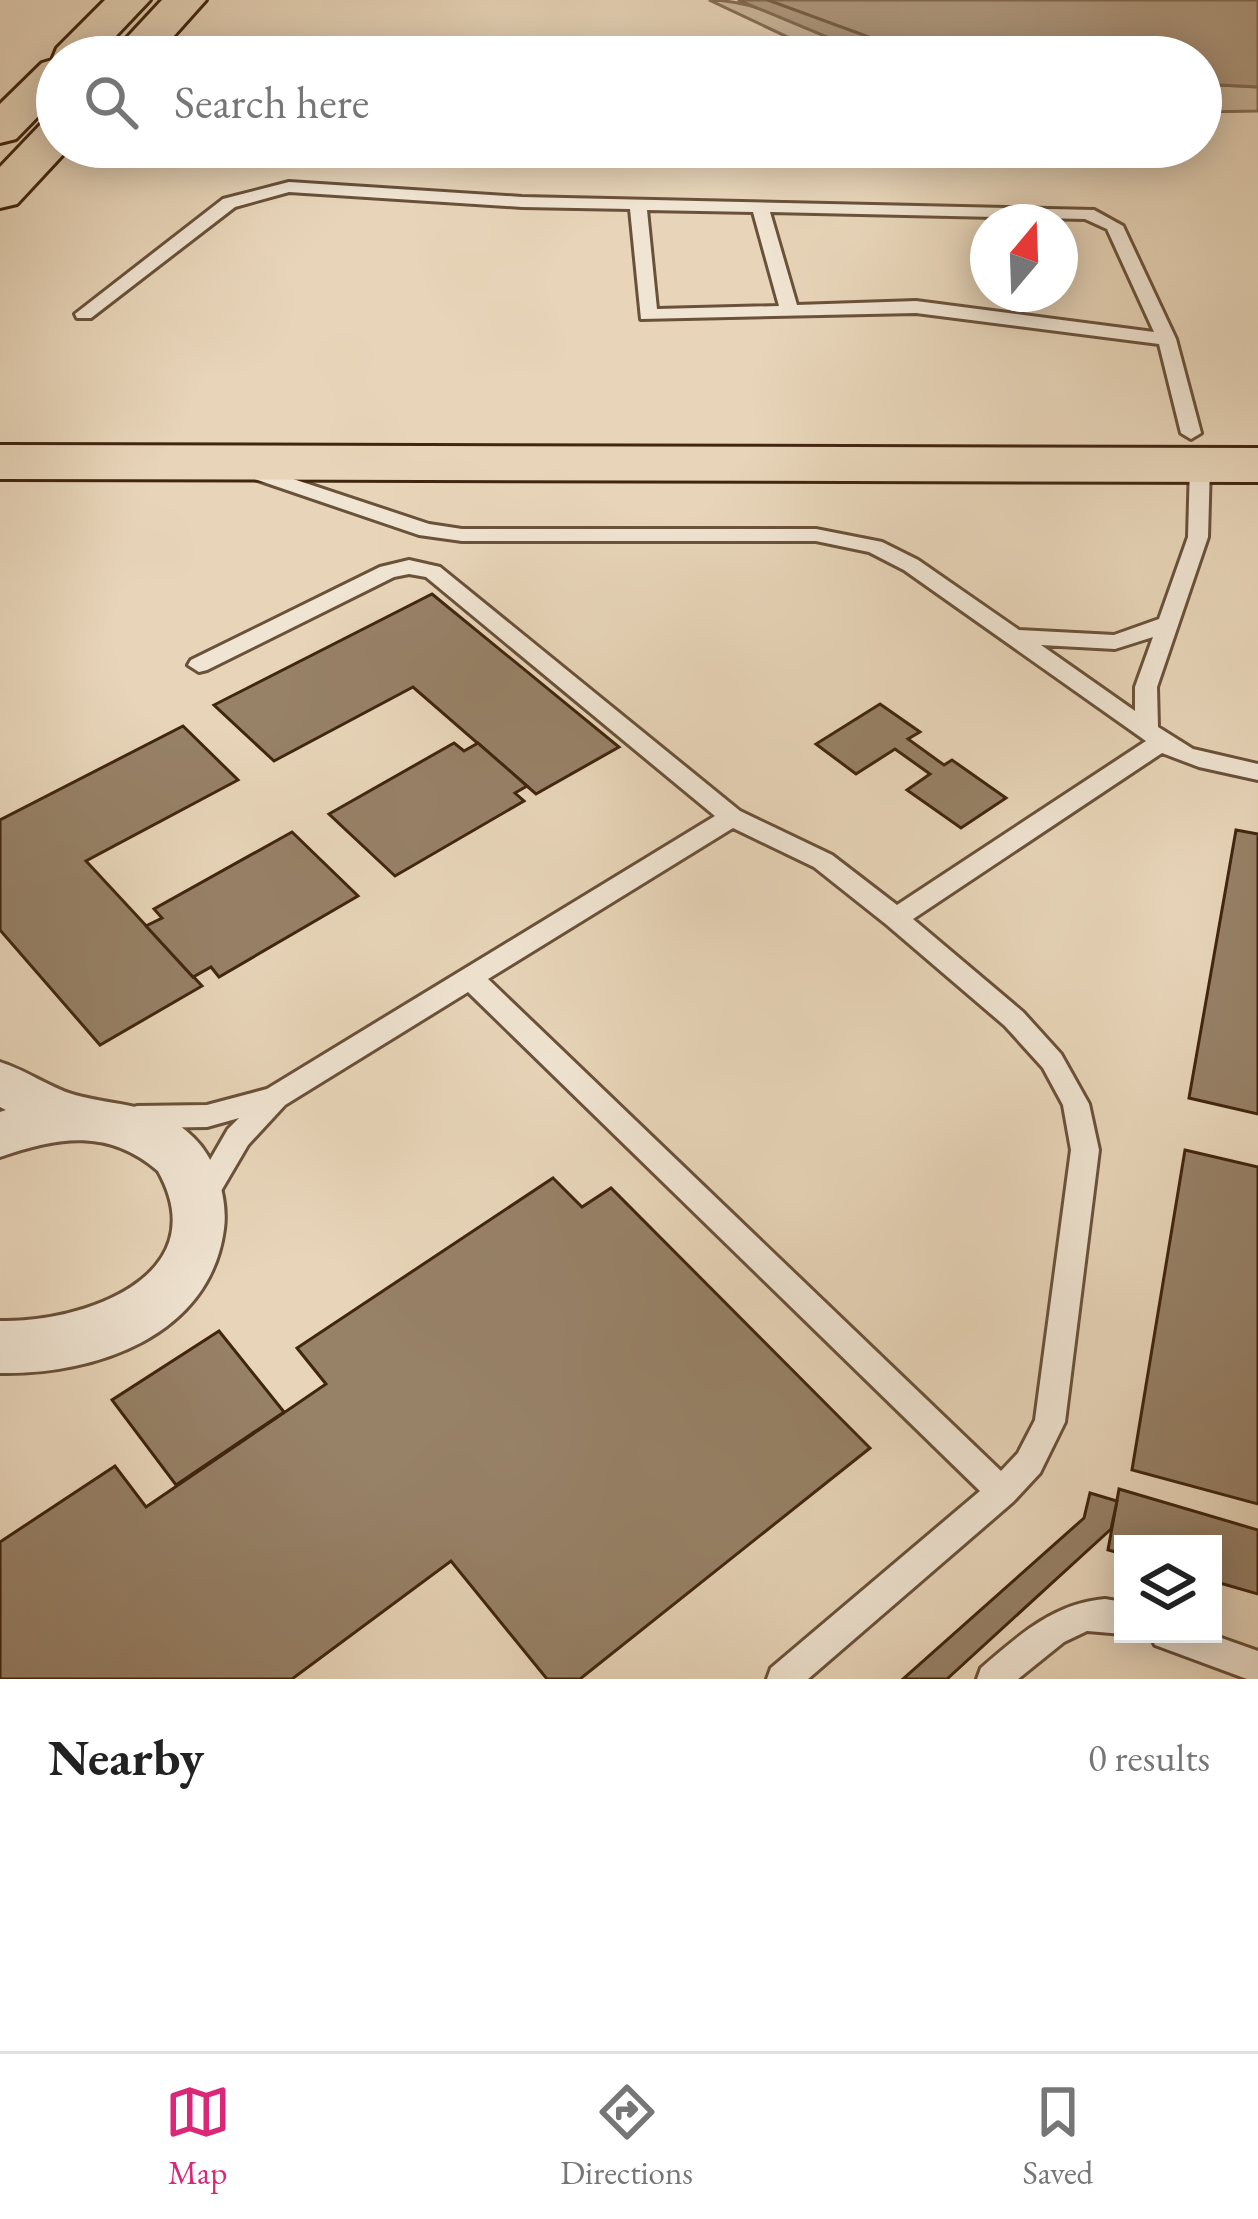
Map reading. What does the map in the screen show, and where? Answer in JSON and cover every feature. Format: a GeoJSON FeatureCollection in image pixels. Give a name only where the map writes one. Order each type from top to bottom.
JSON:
{"type":"FeatureCollection","features":[{"type":"Feature","properties":{"kind":"main road"},"geometry":{"type":"LineString","coordinates":[[93,36],[129,0]]}},
{"type":"Feature","properties":{"kind":"main road"},"geometry":{"type":"LineString","coordinates":[[151,36],[185,0]]}},
{"type":"Feature","properties":{"kind":"main road"},"geometry":{"type":"LineString","coordinates":[[0,130],[36,93]]}},
{"type":"Feature","properties":{"kind":"main road"},"geometry":{"type":"LineString","coordinates":[[0,194],[36,156]]}},
{"type":"Feature","properties":{"kind":"main road"},"geometry":{"type":"LineString","coordinates":[[0,433],[539,428],[1195,449],[1258,465]]}},
{"type":"Feature","properties":{"kind":"main road"},"geometry":{"type":"LineString","coordinates":[[0,462],[1195,449],[1258,433]]}},
{"type":"Feature","properties":{"kind":"street"},"geometry":{"type":"LineString","coordinates":[[0,1083],[88,1116],[147,1130],[175,1152],[194,1182],[197,1209],[190,1255],[166,1291],[131,1322],[87,1342],[40,1351],[0,1347]]}},
{"type":"Feature","properties":{"kind":"street"},"geometry":{"type":"LineString","coordinates":[[0,1135],[88,1116]]}},
{"type":"Feature","properties":{"kind":"lane"},"geometry":{"type":"LineString","coordinates":[[84,314],[214,213],[270,190],[1100,217],[1114,226],[1167,339],[1195,449],[1198,537],[1146,687],[1154,737]]}},
{"type":"Feature","properties":{"kind":"lane"},"geometry":{"type":"LineString","coordinates":[[638,203],[648,315],[936,309],[1167,339]]}},
{"type":"Feature","properties":{"kind":"lane"},"geometry":{"type":"LineString","coordinates":[[760,207],[790,312]]}},
{"type":"Feature","properties":{"kind":"lane"},"geometry":{"type":"LineString","coordinates":[[219,461],[386,518],[462,535],[816,535],[848,540],[911,566],[1154,737],[1192,758],[1258,772]]}},
{"type":"Feature","properties":{"kind":"lane"},"geometry":{"type":"LineString","coordinates":[[199,665],[387,572],[409,567],[433,572],[732,817],[824,861],[1014,1019],[1052,1061],[1076,1104],[1085,1150],[1060,1374],[1050,1423],[1029,1463],[1002,1492],[783,1679]]}},
{"type":"Feature","properties":{"kind":"lane"},"geometry":{"type":"LineString","coordinates":[[1011,635],[1040,642],[1114,642],[1168,623]]}},
{"type":"Feature","properties":{"kind":"lane"},"geometry":{"type":"LineString","coordinates":[[896,918],[1154,737]]}},
{"type":"Feature","properties":{"kind":"lane"},"geometry":{"type":"LineString","coordinates":[[88,1116],[207,1116],[277,1097],[732,817]]}},
{"type":"Feature","properties":{"kind":"lane"},"geometry":{"type":"LineString","coordinates":[[470,977],[1002,1492]]}},
{"type":"Feature","properties":{"kind":"lane"},"geometry":{"type":"LineString","coordinates":[[197,1209],[215,1168],[277,1097]]}},
{"type":"Feature","properties":{"kind":"lane"},"geometry":{"type":"LineString","coordinates":[[993,1679],[1046,1634],[1078,1619],[1114,1618]]}},
{"type":"Feature","properties":{"kind":"lane"},"geometry":{"type":"LineString","coordinates":[[1191,1643],[1258,1667]]}},
{"type":"Feature","properties":{"kind":"shaded area"},"geometry":{"type":"Polygon","coordinates":[[[709,0],[755,7],[834,36],[785,36],[709,0]]]}},
{"type":"Feature","properties":{"kind":"shaded area"},"geometry":{"type":"Polygon","coordinates":[[[1222,85],[1258,87],[1258,111],[1222,112],[1222,85]]]}},
{"type":"Feature","properties":{"kind":"water"},"geometry":{"type":"Polygon","coordinates":[[[738,0],[1258,0],[1258,87],[1222,85],[1222,36],[825,36],[738,0]]]}},
{"type":"Feature","properties":{"kind":"building"},"geometry":{"type":"Polygon","coordinates":[[[432,594],[619,747],[536,794],[413,687],[274,761],[214,705],[432,594]]]}},
{"type":"Feature","properties":{"kind":"building"},"geometry":{"type":"Polygon","coordinates":[[[880,704],[920,732],[908,739],[944,765],[952,760],[1006,798],[961,828],[907,790],[930,774],[895,749],[856,774],[816,744],[880,704]]]}},
{"type":"Feature","properties":{"kind":"building"},"geometry":{"type":"Polygon","coordinates":[[[183,726],[238,780],[86,861],[202,986],[100,1045],[0,930],[0,820],[183,726]]]}},
{"type":"Feature","properties":{"kind":"building"},"geometry":{"type":"Polygon","coordinates":[[[454,743],[464,751],[478,743],[527,786],[515,793],[524,801],[395,876],[329,814],[454,743]]]}},
{"type":"Feature","properties":{"kind":"building"},"geometry":{"type":"Polygon","coordinates":[[[1236,830],[1258,834],[1258,1114],[1189,1098],[1236,830]]]}},
{"type":"Feature","properties":{"kind":"building"},"geometry":{"type":"Polygon","coordinates":[[[292,832],[358,896],[219,977],[211,967],[193,977],[146,926],[162,918],[154,909],[292,832]]]}},
{"type":"Feature","properties":{"kind":"building"},"geometry":{"type":"Polygon","coordinates":[[[1185,1150],[1258,1167],[1258,1504],[1132,1470],[1185,1150]]]}},
{"type":"Feature","properties":{"kind":"building"},"geometry":{"type":"Polygon","coordinates":[[[553,1178],[582,1207],[611,1188],[870,1448],[580,1679],[547,1679],[451,1561],[292,1679],[0,1679],[0,1542],[115,1466],[146,1507],[326,1384],[297,1348],[553,1178]]]}},
{"type":"Feature","properties":{"kind":"building"},"geometry":{"type":"Polygon","coordinates":[[[219,1331],[284,1412],[176,1485],[112,1400],[219,1331]]]}},
{"type":"Feature","properties":{"kind":"building"},"geometry":{"type":"Polygon","coordinates":[[[1119,1489],[1258,1530],[1258,1594],[1222,1584],[1222,1535],[1114,1535],[1114,1552],[1108,1550],[1119,1489]]]}},
{"type":"Feature","properties":{"kind":"building"},"geometry":{"type":"Polygon","coordinates":[[[1090,1493],[1117,1501],[1111,1529],[947,1679],[903,1679],[1084,1518],[1090,1493]]]}}]}
